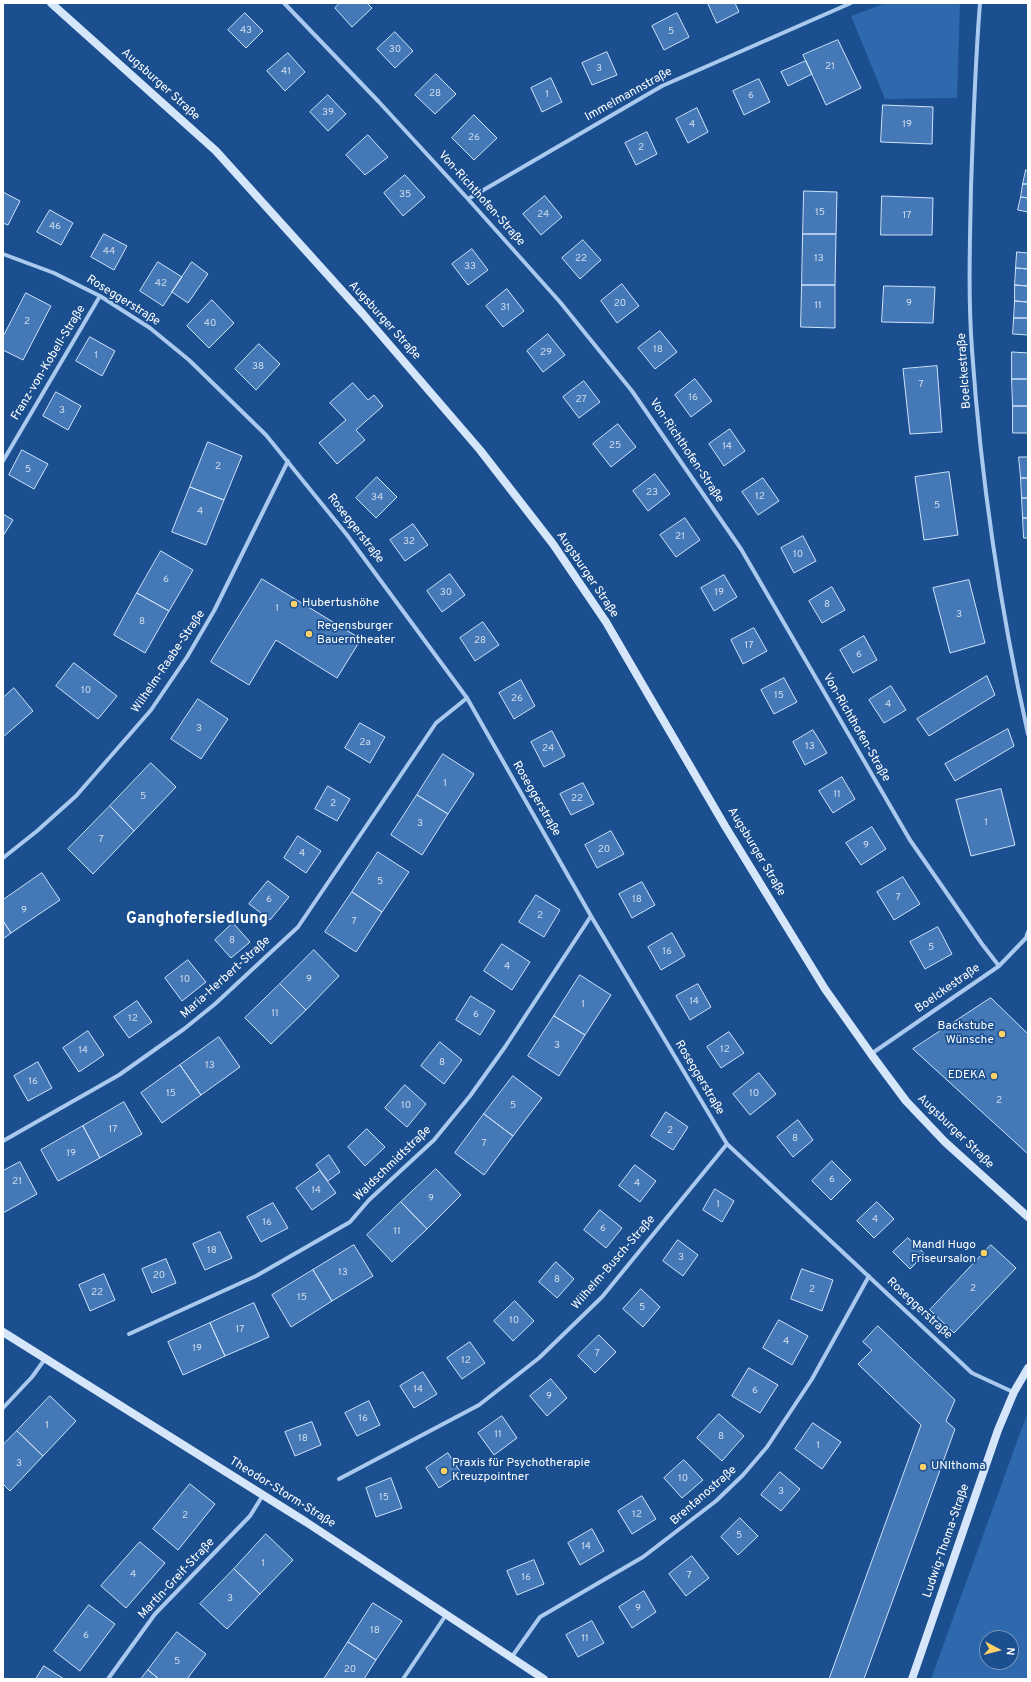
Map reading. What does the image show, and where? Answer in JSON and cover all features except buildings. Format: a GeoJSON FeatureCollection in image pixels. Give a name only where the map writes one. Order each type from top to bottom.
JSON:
{"type":"FeatureCollection","features":[{"type":"Feature","properties":{"kind":"street","name":"Augsburger Straße"},"geometry":{"type":"LineString","coordinates":[[51,3],[216,151],[363,314],[480,450],[553,544],[606,622],[725,826],[825,989],[871,1054],[906,1101],[944,1142],[1028,1217]]}},
{"type":"Feature","properties":{"kind":"street","name":"Von-Richthofen-Straße"},"geometry":{"type":"LineString","coordinates":[[284,3],[379,102],[468,199],[560,302],[632,391],[741,549],[910,840],[999,966]]}},
{"type":"Feature","properties":{"kind":"street","name":"Immelmannstraße"},"geometry":{"type":"LineString","coordinates":[[468,199],[662,86],[851,3]]}},
{"type":"Feature","properties":{"kind":"street","name":"Boelckestraße"},"geometry":{"type":"LineString","coordinates":[[980,3],[974,88],[970,239],[972,349],[995,562],[1028,734]]}},
{"type":"Feature","properties":{"kind":"street","name":"Roseggerstraße"},"geometry":{"type":"LineString","coordinates":[[3,254],[54,272],[100,296],[150,328],[189,360],[266,435],[347,535],[467,698],[591,916],[727,1144],[972,1373],[1014,1392]]}},
{"type":"Feature","properties":{"kind":"street","name":"Franz-von-Kobell-Straße"},"geometry":{"type":"LineString","coordinates":[[3,461],[100,296]]}},
{"type":"Feature","properties":{"kind":"street","name":"Wilhelm-Raabe-Straße"},"geometry":{"type":"LineString","coordinates":[[3,858],[37,831],[76,796],[151,710],[187,657],[214,611],[288,461]]}},
{"type":"Feature","properties":{"kind":"street","name":"Maria-Herbert-Straße"},"geometry":{"type":"LineString","coordinates":[[3,1141],[119,1075],[184,1029],[215,1004],[298,927],[436,723],[467,698]]}},
{"type":"Feature","properties":{"kind":"street","name":"Waldschmidtstraße"},"geometry":{"type":"LineString","coordinates":[[129,1334],[256,1276],[350,1222],[369,1200],[434,1140],[470,1096],[505,1047],[591,916]]}},
{"type":"Feature","properties":{"kind":"street","name":"Boelckestraße"},"geometry":{"type":"LineString","coordinates":[[871,1054],[999,966],[1026,938],[1028,932]]}},
{"type":"Feature","properties":{"kind":"street","name":"Wilhelm-Busch-Straße"},"geometry":{"type":"LineString","coordinates":[[339,1479],[479,1405],[539,1358],[602,1296],[727,1144]]}},
{"type":"Feature","properties":{"kind":"street","name":"Brentanostraße"},"geometry":{"type":"LineString","coordinates":[[511,1658],[540,1618],[644,1557],[716,1502],[743,1475],[767,1447],[812,1380],[869,1276]]}},
{"type":"Feature","properties":{"kind":"street","name":"Theodor-Storm-Straße"},"geometry":{"type":"LineString","coordinates":[[3,1332],[264,1495],[370,1563],[544,1679]]}},
{"type":"Feature","properties":{"kind":"street"},"geometry":{"type":"LineString","coordinates":[[3,1408],[32,1377],[46,1359]]}},
{"type":"Feature","properties":{"kind":"street","name":"Ludwig-Thoma-Straße"},"geometry":{"type":"LineString","coordinates":[[912,1679],[998,1430],[1014,1392],[1028,1368]]}},
{"type":"Feature","properties":{"kind":"street","name":"Martin-Greif-Straße"},"geometry":{"type":"LineString","coordinates":[[108,1679],[156,1614],[250,1516],[264,1495]]}},
{"type":"Feature","properties":{"kind":"street"},"geometry":{"type":"LineString","coordinates":[[403,1679],[446,1615]]}},
{"type":"Feature","properties":{"kind":"shaded area"},"geometry":{"type":"Polygon","coordinates":[[[886,3],[960,3],[957,98],[885,99],[851,16],[886,3]]]}},
{"type":"Feature","properties":{"kind":"shaded area"},"geometry":{"type":"Polygon","coordinates":[[[1028,1411],[1028,1679],[931,1679],[1028,1411]]]}},
{"type":"Feature","properties":{"kind":"place","name":"Hubertushöhe"},"geometry":{"type":"Point","coordinates":[294,604]}},
{"type":"Feature","properties":{"kind":"place","name":"Regensburger Bauerntheater"},"geometry":{"type":"Point","coordinates":[309,634]}},
{"type":"Feature","properties":{"kind":"place","name":"Backstube Wünsche"},"geometry":{"type":"Point","coordinates":[1002,1034]}},
{"type":"Feature","properties":{"kind":"place","name":"EDEKA"},"geometry":{"type":"Point","coordinates":[994,1076]}},
{"type":"Feature","properties":{"kind":"place","name":"Mandl Hugo Friseursalon"},"geometry":{"type":"Point","coordinates":[984,1253]}},
{"type":"Feature","properties":{"kind":"place","name":"UNIthoma"},"geometry":{"type":"Point","coordinates":[923,1467]}},
{"type":"Feature","properties":{"kind":"place","name":"Praxis für Psychotherapie Kreuzpointner"},"geometry":{"type":"Point","coordinates":[444,1471]}},
{"type":"Feature","properties":{"kind":"district","name":"Ganghofersiedlung"},"geometry":{"type":"Point","coordinates":[197,920]}}]}
